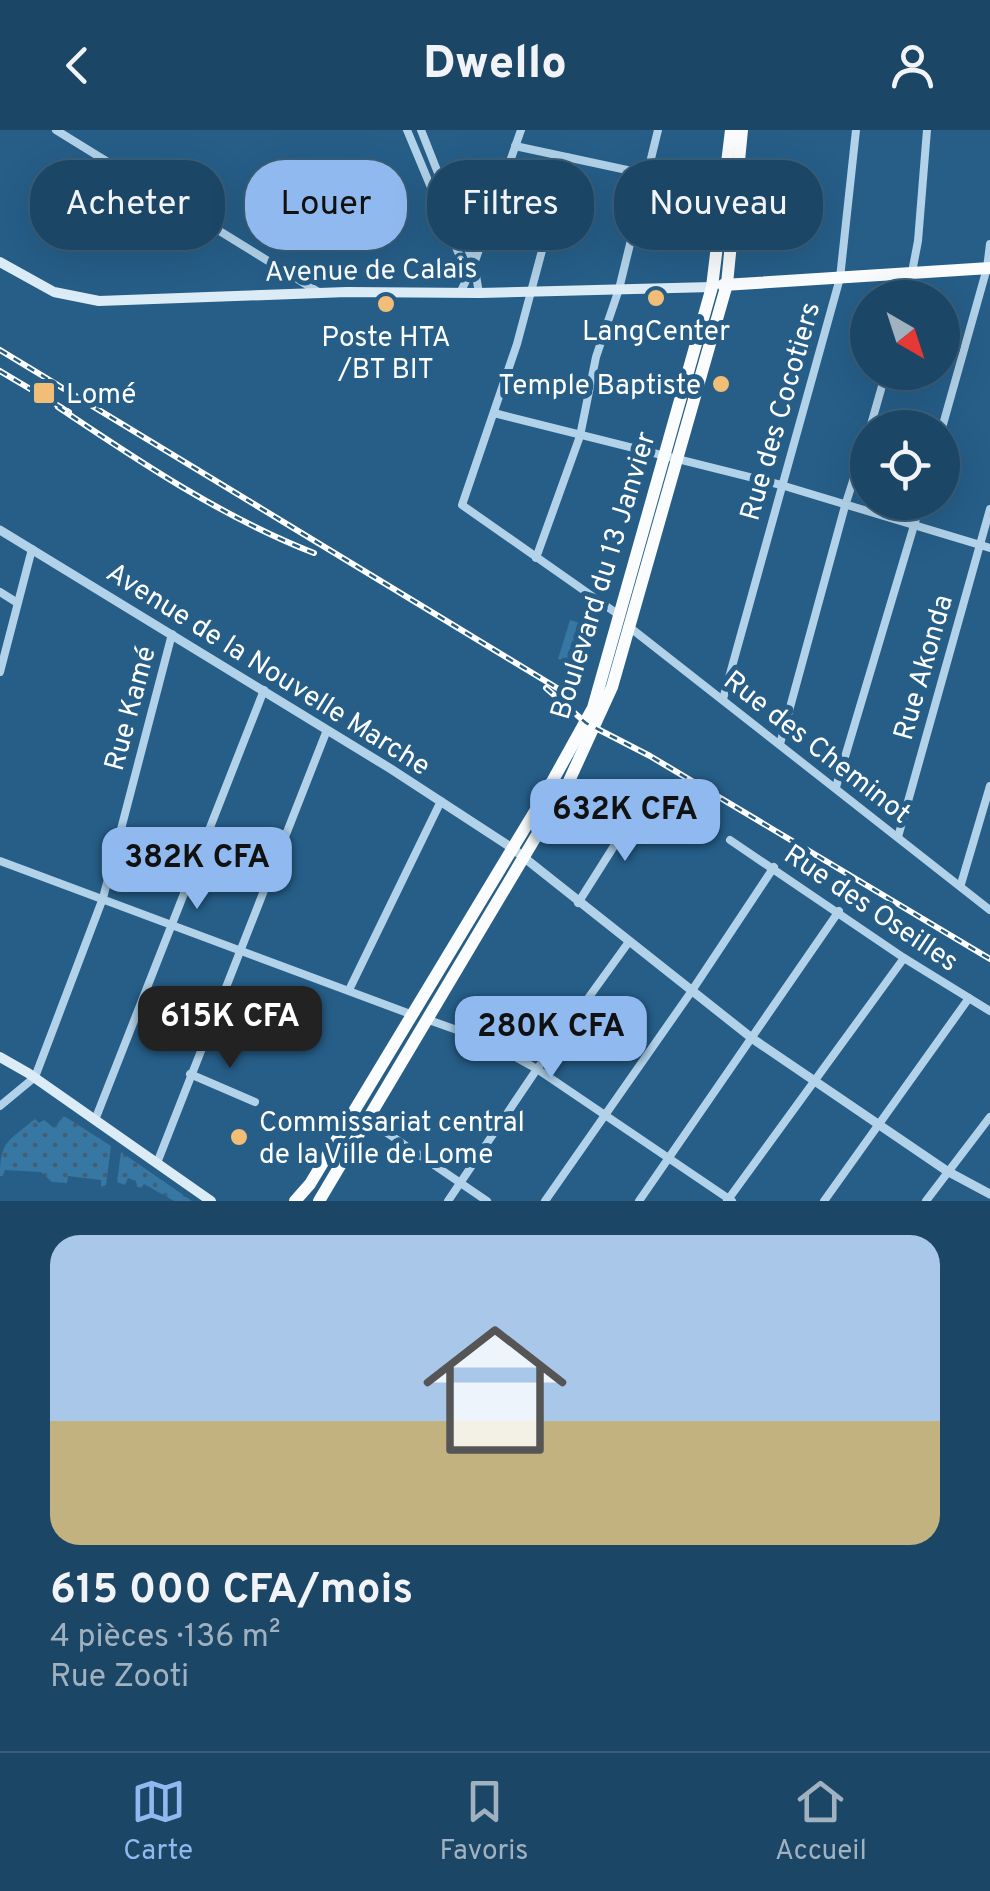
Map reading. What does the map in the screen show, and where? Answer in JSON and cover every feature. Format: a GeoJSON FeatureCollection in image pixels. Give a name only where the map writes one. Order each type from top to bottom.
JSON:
{"type":"FeatureCollection","features":[{"type":"Feature","properties":{"kind":"highway","name":"Boulevard du 13 Janvier"},"geometry":{"type":"LineString","coordinates":[[728,160],[731,130]]}},
{"type":"Feature","properties":{"kind":"highway","name":"Boulevard du 13 Janvier"},"geometry":{"type":"LineString","coordinates":[[320,1201],[368,1120],[419,1017],[512,848],[586,723],[624,622],[720,286],[742,130]]}},
{"type":"Feature","properties":{"kind":"highway","name":"Boulevard du 13 Janvier"},"geometry":{"type":"LineString","coordinates":[[720,286],[722,250]]}},
{"type":"Feature","properties":{"kind":"highway","name":"Avenue de Calais"},"geometry":{"type":"LineString","coordinates":[[720,286],[988,268]]}},
{"type":"Feature","properties":{"kind":"highway","name":"Boulevard du 13 Janvier"},"geometry":{"type":"LineString","coordinates":[[295,1201],[310,1184],[524,859],[596,728],[612,687],[624,622]]}},
{"type":"Feature","properties":{"kind":"main road","name":"Avenue de Calais"},"geometry":{"type":"LineString","coordinates":[[0,262],[54,292],[99,301],[720,286]]}},
{"type":"Feature","properties":{"kind":"main road"},"geometry":{"type":"LineString","coordinates":[[0,1057],[211,1201]]}},
{"type":"Feature","properties":{"kind":"street"},"geometry":{"type":"LineString","coordinates":[[56,130],[320,293]]}},
{"type":"Feature","properties":{"kind":"street"},"geometry":{"type":"LineString","coordinates":[[406,130],[468,276]]}},
{"type":"Feature","properties":{"kind":"street"},"geometry":{"type":"LineString","coordinates":[[421,130],[474,264],[479,293]]}},
{"type":"Feature","properties":{"kind":"street"},"geometry":{"type":"LineString","coordinates":[[461,291],[521,130]]}},
{"type":"Feature","properties":{"kind":"street"},"geometry":{"type":"LineString","coordinates":[[651,160],[658,130]]}},
{"type":"Feature","properties":{"kind":"street","name":"Rue des Cocotiers"},"geometry":{"type":"LineString","coordinates":[[723,699],[840,278],[856,130]]}},
{"type":"Feature","properties":{"kind":"street"},"geometry":{"type":"LineString","coordinates":[[913,280],[928,130]]}},
{"type":"Feature","properties":{"kind":"street"},"geometry":{"type":"LineString","coordinates":[[515,146],[614,168]]}},
{"type":"Feature","properties":{"kind":"street"},"geometry":{"type":"LineString","coordinates":[[568,157],[494,413],[781,485],[990,548]]}},
{"type":"Feature","properties":{"kind":"street"},"geometry":{"type":"LineString","coordinates":[[947,410],[988,268],[990,244]]}},
{"type":"Feature","properties":{"kind":"street"},"geometry":{"type":"LineString","coordinates":[[536,558],[580,436],[596,357],[629,250]]}},
{"type":"Feature","properties":{"kind":"street","name":"Rue des Cheminot"},"geometry":{"type":"LineString","coordinates":[[494,413],[462,505],[624,622],[990,910]]}},
{"type":"Feature","properties":{"kind":"street"},"geometry":{"type":"LineString","coordinates":[[780,744],[850,488]]}},
{"type":"Feature","properties":{"kind":"street","name":"Rue Akonda"},"geometry":{"type":"LineString","coordinates":[[898,837],[990,509]]}},
{"type":"Feature","properties":{"kind":"street"},"geometry":{"type":"LineString","coordinates":[[836,787],[916,520]]}},
{"type":"Feature","properties":{"kind":"street","name":"Avenue de la Nouvelle Marche"},"geometry":{"type":"LineString","coordinates":[[0,530],[264,690],[512,848],[753,1039],[947,1171],[990,1194]]}},
{"type":"Feature","properties":{"kind":"street"},"geometry":{"type":"LineString","coordinates":[[0,672],[32,549]]}},
{"type":"Feature","properties":{"kind":"street"},"geometry":{"type":"LineString","coordinates":[[0,592],[16,602]]}},
{"type":"Feature","properties":{"kind":"street","name":"Rue Kamé"},"geometry":{"type":"LineString","coordinates":[[35,1078],[103,898],[172,634]]}},
{"type":"Feature","properties":{"kind":"street"},"geometry":{"type":"LineString","coordinates":[[96,1120],[264,690]]}},
{"type":"Feature","properties":{"kind":"street"},"geometry":{"type":"LineString","coordinates":[[157,1163],[327,730]]}},
{"type":"Feature","properties":{"kind":"street"},"geometry":{"type":"LineString","coordinates":[[961,884],[990,786]]}},
{"type":"Feature","properties":{"kind":"street"},"geometry":{"type":"LineString","coordinates":[[349,990],[441,801]]}},
{"type":"Feature","properties":{"kind":"street"},"geometry":{"type":"LineString","coordinates":[[578,902],[640,805]]}},
{"type":"Feature","properties":{"kind":"street","name":"Rue des Oseilles"},"geometry":{"type":"LineString","coordinates":[[730,840],[990,1011]]}},
{"type":"Feature","properties":{"kind":"street"},"geometry":{"type":"LineString","coordinates":[[0,862],[484,1040],[537,1068],[729,1200],[904,958]]}},
{"type":"Feature","properties":{"kind":"street"},"geometry":{"type":"LineString","coordinates":[[545,1201],[774,868]]}},
{"type":"Feature","properties":{"kind":"street"},"geometry":{"type":"LineString","coordinates":[[640,1201],[838,910]]}},
{"type":"Feature","properties":{"kind":"street"},"geometry":{"type":"LineString","coordinates":[[448,1201],[628,942]]}},
{"type":"Feature","properties":{"kind":"street"},"geometry":{"type":"LineString","coordinates":[[824,1201],[969,998]]}},
{"type":"Feature","properties":{"kind":"street"},"geometry":{"type":"LineString","coordinates":[[190,1074],[255,1102]]}},
{"type":"Feature","properties":{"kind":"street"},"geometry":{"type":"LineString","coordinates":[[0,1106],[35,1078]]}},
{"type":"Feature","properties":{"kind":"street"},"geometry":{"type":"LineString","coordinates":[[926,1201],[990,1116]]}},
{"type":"Feature","properties":{"kind":"street"},"geometry":{"type":"LineString","coordinates":[[368,1120],[488,1201]]}},
{"type":"Feature","properties":{"kind":"shaded area"},"geometry":{"type":"Polygon","coordinates":[[[570,620],[597,628],[585,667],[558,659],[570,620]]]}},
{"type":"Feature","properties":{"kind":"shaded area"},"geometry":{"type":"Polygon","coordinates":[[[64,1116],[111,1146],[106,1185],[101,1187],[101,1180],[68,1176],[67,1183],[52,1182],[41,1172],[5,1170],[0,1176],[4,1148],[12,1137],[35,1119],[54,1128],[64,1116]]]}},
{"type":"Feature","properties":{"kind":"shaded area"},"geometry":{"type":"Polygon","coordinates":[[[121,1152],[192,1201],[174,1201],[144,1184],[141,1188],[136,1186],[136,1181],[128,1178],[125,1185],[117,1182],[121,1152]]]}},
{"type":"Feature","properties":{"kind":"railway"},"geometry":{"type":"LineString","coordinates":[[0,350],[562,691]]}},
{"type":"Feature","properties":{"kind":"railway"},"geometry":{"type":"LineString","coordinates":[[0,371],[69,412]]}},
{"type":"Feature","properties":{"kind":"railway"},"geometry":{"type":"LineString","coordinates":[[58,407],[214,505],[314,553]]}},
{"type":"Feature","properties":{"kind":"railway"},"geometry":{"type":"LineString","coordinates":[[546,688],[586,723],[650,756],[990,959]]}},
{"type":"Feature","properties":{"kind":"place","name":"LangCenter"},"geometry":{"type":"Point","coordinates":[656,298]}},
{"type":"Feature","properties":{"kind":"place","name":"Poste HTA /BT BIT"},"geometry":{"type":"Point","coordinates":[386,304]}},
{"type":"Feature","properties":{"kind":"place","name":"Temple Baptiste"},"geometry":{"type":"Point","coordinates":[721,384]}},
{"type":"Feature","properties":{"kind":"place","name":"Lomé"},"geometry":{"type":"Point","coordinates":[44,393]}},
{"type":"Feature","properties":{"kind":"place","name":"Commissariat central de la Ville de Lome"},"geometry":{"type":"Point","coordinates":[239,1137]}}]}
